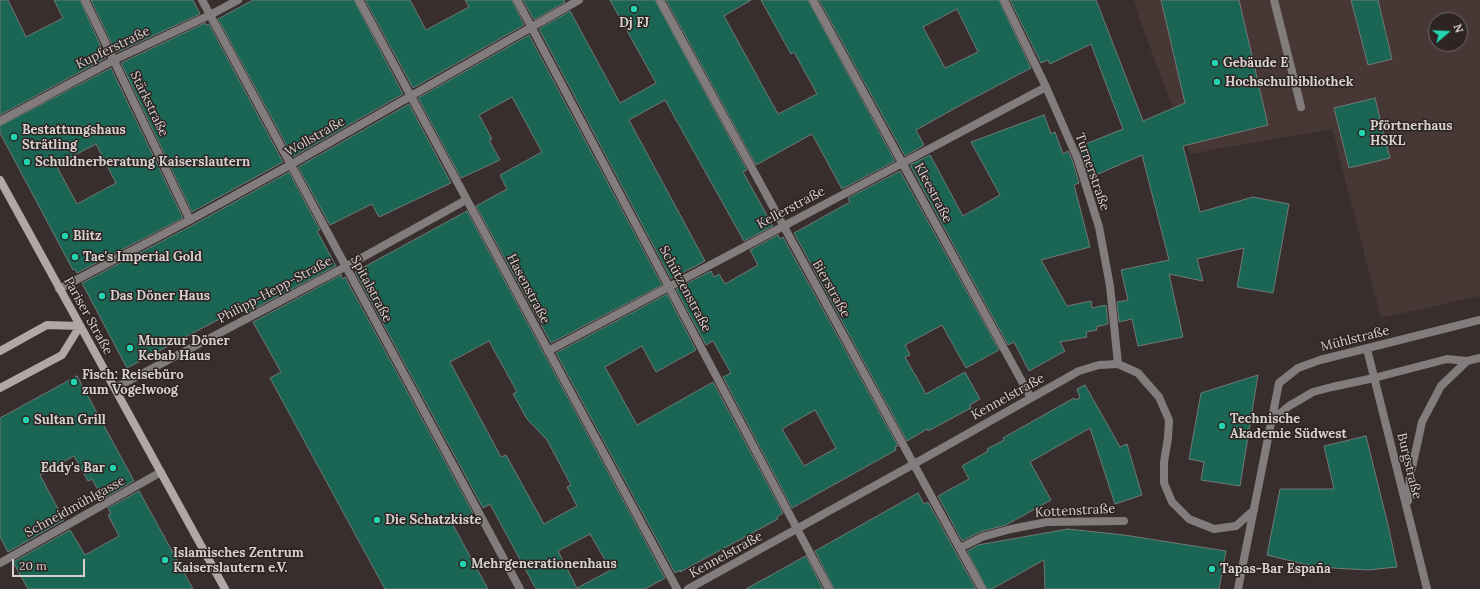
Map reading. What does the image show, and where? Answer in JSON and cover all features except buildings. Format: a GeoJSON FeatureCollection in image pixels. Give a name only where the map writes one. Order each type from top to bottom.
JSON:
{"type":"FeatureCollection","features":[{"type":"Feature","properties":{"kind":"main road","name":"Pariser Straße"},"geometry":{"type":"LineString","coordinates":[[0,180],[225,589]]}},
{"type":"Feature","properties":{"kind":"main road"},"geometry":{"type":"LineString","coordinates":[[0,351],[47,325],[80,326]]}},
{"type":"Feature","properties":{"kind":"main road"},"geometry":{"type":"LineString","coordinates":[[0,388],[62,355],[80,326]]}},
{"type":"Feature","properties":{"kind":"street","name":"Stärkstraße"},"geometry":{"type":"LineString","coordinates":[[85,0],[190,220]]}},
{"type":"Feature","properties":{"kind":"street","name":"Spitalstraße"},"geometry":{"type":"LineString","coordinates":[[202,0],[520,589]]}},
{"type":"Feature","properties":{"kind":"street","name":"Kupferstraße"},"geometry":{"type":"LineString","coordinates":[[0,121],[114,60],[210,16],[238,0]]}},
{"type":"Feature","properties":{"kind":"street","name":"Hasenstraße"},"geometry":{"type":"LineString","coordinates":[[359,0],[677,589]]}},
{"type":"Feature","properties":{"kind":"street","name":"Schützenstraße"},"geometry":{"type":"LineString","coordinates":[[517,0],[829,589]]}},
{"type":"Feature","properties":{"kind":"street","name":"Wollstraße"},"geometry":{"type":"LineString","coordinates":[[59,289],[190,220],[580,0]]}},
{"type":"Feature","properties":{"kind":"street","name":"Bierstraße"},"geometry":{"type":"LineString","coordinates":[[660,0],[982,589]]}},
{"type":"Feature","properties":{"kind":"street","name":"Kleestraße"},"geometry":{"type":"LineString","coordinates":[[814,0],[1030,398]]}},
{"type":"Feature","properties":{"kind":"street","name":"Turnerstraße"},"geometry":{"type":"LineString","coordinates":[[1004,0],[1046,87],[1078,160],[1099,227],[1110,286],[1118,364]]}},
{"type":"Feature","properties":{"kind":"street"},"geometry":{"type":"LineString","coordinates":[[1274,0],[1301,107]]}},
{"type":"Feature","properties":{"kind":"street","name":"Kellerstraße"},"geometry":{"type":"LineString","coordinates":[[548,351],[1046,87]]}},
{"type":"Feature","properties":{"kind":"street","name":"Philipp-Hepp-Straße"},"geometry":{"type":"LineString","coordinates":[[115,388],[345,267],[466,200]]}},
{"type":"Feature","properties":{"kind":"street","name":"Mühlstraße"},"geometry":{"type":"LineString","coordinates":[[1238,589],[1279,383],[1298,368],[1320,360],[1480,320]]}},
{"type":"Feature","properties":{"kind":"street","name":"Burgstraße"},"geometry":{"type":"LineString","coordinates":[[1367,349],[1408,508],[1427,589]]}},
{"type":"Feature","properties":{"kind":"street"},"geometry":{"type":"LineString","coordinates":[[1271,421],[1289,406],[1313,392],[1447,359],[1467,361],[1480,358]]}},
{"type":"Feature","properties":{"kind":"street"},"geometry":{"type":"LineString","coordinates":[[1408,508],[1410,477],[1422,422],[1440,386],[1467,361]]}},
{"type":"Feature","properties":{"kind":"street","name":"Kennelstraße"},"geometry":{"type":"LineString","coordinates":[[688,589],[1030,398],[1079,372],[1099,365],[1118,364],[1138,373],[1159,397],[1169,420],[1164,462],[1164,483],[1172,502],[1189,519],[1214,529],[1236,526],[1254,510]]}},
{"type":"Feature","properties":{"kind":"street","name":"Schneidmühlgasse"},"geometry":{"type":"LineString","coordinates":[[0,563],[161,472]]}},
{"type":"Feature","properties":{"kind":"street","name":"Kottenstraße"},"geometry":{"type":"LineString","coordinates":[[960,548],[982,537],[1011,528],[1047,522],[1124,521]]}},
{"type":"Feature","properties":{"kind":"shaded area"},"geometry":{"type":"Polygon","coordinates":[[[1134,0],[1480,0],[1480,296],[1381,318],[1332,129],[1190,154],[1139,18],[1134,0]]]}},
{"type":"Feature","properties":{"kind":"place","name":"Dj FJ"},"geometry":{"type":"Point","coordinates":[634,9]}},
{"type":"Feature","properties":{"kind":"place","name":"Gebäude E"},"geometry":{"type":"Point","coordinates":[1215,63]}},
{"type":"Feature","properties":{"kind":"place","name":"Hochschulbibliothek"},"geometry":{"type":"Point","coordinates":[1217,82]}},
{"type":"Feature","properties":{"kind":"place","name":"Pförtnerhaus HSKL"},"geometry":{"type":"Point","coordinates":[1362,133]}},
{"type":"Feature","properties":{"kind":"place","name":"Bestattungshaus Strätling"},"geometry":{"type":"Point","coordinates":[14,137]}},
{"type":"Feature","properties":{"kind":"place","name":"Schuldnerberatung Kaiserslautern"},"geometry":{"type":"Point","coordinates":[27,162]}},
{"type":"Feature","properties":{"kind":"place","name":"Blitz"},"geometry":{"type":"Point","coordinates":[65,236]}},
{"type":"Feature","properties":{"kind":"place","name":"Tae's Imperial Gold"},"geometry":{"type":"Point","coordinates":[75,257]}},
{"type":"Feature","properties":{"kind":"place","name":"Das Döner Haus"},"geometry":{"type":"Point","coordinates":[102,296]}},
{"type":"Feature","properties":{"kind":"place","name":"Munzur Döner Kebab Haus"},"geometry":{"type":"Point","coordinates":[130,348]}},
{"type":"Feature","properties":{"kind":"place","name":"Fisch: Reisebüro zum Vogelwoog"},"geometry":{"type":"Point","coordinates":[74,382]}},
{"type":"Feature","properties":{"kind":"place","name":"Sultan Grill"},"geometry":{"type":"Point","coordinates":[26,420]}},
{"type":"Feature","properties":{"kind":"place","name":"Technische Akademie Südwest"},"geometry":{"type":"Point","coordinates":[1222,426]}},
{"type":"Feature","properties":{"kind":"place","name":"Eddy's Bar"},"geometry":{"type":"Point","coordinates":[113,468]}},
{"type":"Feature","properties":{"kind":"place","name":"Die Schatzkiste"},"geometry":{"type":"Point","coordinates":[377,520]}},
{"type":"Feature","properties":{"kind":"place","name":"Islamisches Zentrum Kaiserslautern e.V."},"geometry":{"type":"Point","coordinates":[165,560]}},
{"type":"Feature","properties":{"kind":"place","name":"Mehrgenerationenhaus"},"geometry":{"type":"Point","coordinates":[463,564]}},
{"type":"Feature","properties":{"kind":"place","name":"Tapas-Bar España"},"geometry":{"type":"Point","coordinates":[1212,569]}}]}
